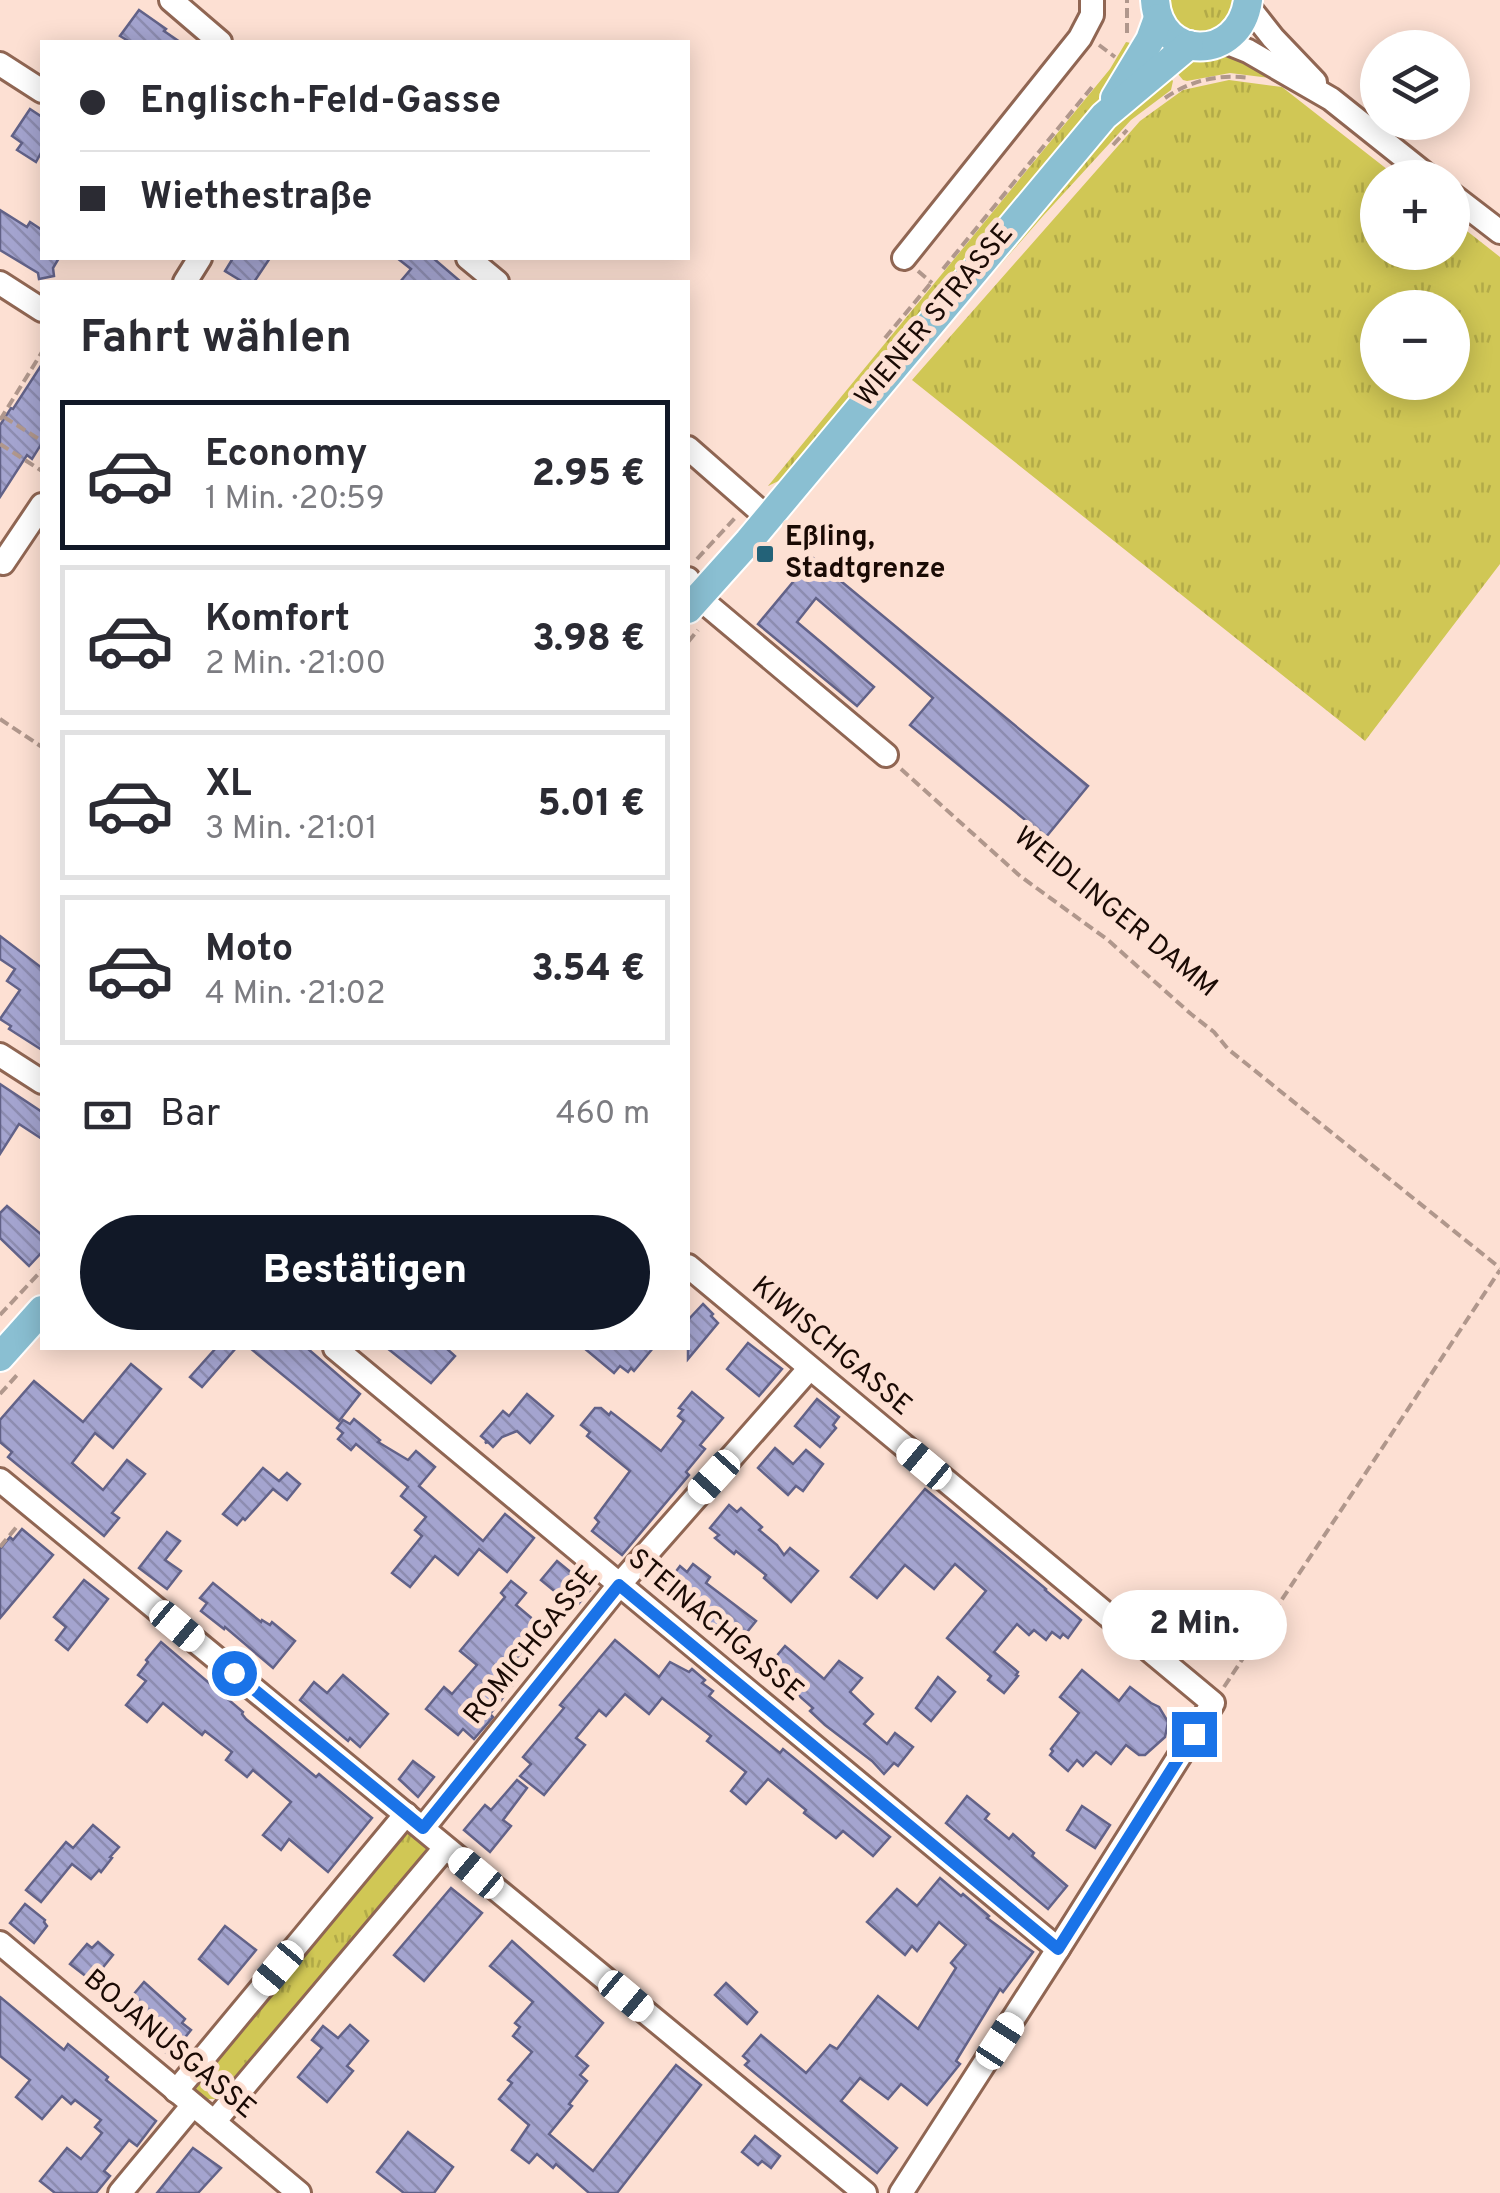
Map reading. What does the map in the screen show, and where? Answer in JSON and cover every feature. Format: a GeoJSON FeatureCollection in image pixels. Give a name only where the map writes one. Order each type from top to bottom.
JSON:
{"type":"FeatureCollection","features":[{"type":"Feature","properties":{"kind":"main road"},"geometry":{"type":"LineString","coordinates":[[1157,9],[1169,34],[1189,45],[1211,46],[1240,26],[1248,2]]}},
{"type":"Feature","properties":{"kind":"main road","name":"WIENER STRASSE"},"geometry":{"type":"LineString","coordinates":[[691,595],[768,518],[1104,116],[1150,40],[1157,9]]}},
{"type":"Feature","properties":{"kind":"main road","name":"WIENER STRASSE"},"geometry":{"type":"LineString","coordinates":[[1104,116],[1189,45]]}},
{"type":"Feature","properties":{"kind":"main road"},"geometry":{"type":"LineString","coordinates":[[0,1357],[40,1312]]}},
{"type":"Feature","properties":{"kind":"street"},"geometry":{"type":"LineString","coordinates":[[171,0],[218,40]]}},
{"type":"Feature","properties":{"kind":"street"},"geometry":{"type":"LineString","coordinates":[[904,258],[1080,38],[1092,15],[1092,0]]}},
{"type":"Feature","properties":{"kind":"street"},"geometry":{"type":"LineString","coordinates":[[1248,2],[1273,38],[1331,99],[1407,160]]}},
{"type":"Feature","properties":{"kind":"street"},"geometry":{"type":"LineString","coordinates":[[1223,40],[1331,99]]}},
{"type":"Feature","properties":{"kind":"street"},"geometry":{"type":"LineString","coordinates":[[0,64],[40,91]]}},
{"type":"Feature","properties":{"kind":"street"},"geometry":{"type":"LineString","coordinates":[[1470,209],[1500,232]]}},
{"type":"Feature","properties":{"kind":"street"},"geometry":{"type":"LineString","coordinates":[[470,260],[495,280]]}},
{"type":"Feature","properties":{"kind":"street"},"geometry":{"type":"LineString","coordinates":[[0,283],[40,309]]}},
{"type":"Feature","properties":{"kind":"street"},"geometry":{"type":"LineString","coordinates":[[690,450],[768,518]]}},
{"type":"Feature","properties":{"kind":"street"},"geometry":{"type":"LineString","coordinates":[[3,563],[40,508]]}},
{"type":"Feature","properties":{"kind":"street"},"geometry":{"type":"LineString","coordinates":[[691,595],[886,755]]}},
{"type":"Feature","properties":{"kind":"street"},"geometry":{"type":"LineString","coordinates":[[0,1055],[40,1081]]}},
{"type":"Feature","properties":{"kind":"street","name":"KIWISCHGASSE"},"geometry":{"type":"LineString","coordinates":[[690,1268],[1213,1703]]}},
{"type":"Feature","properties":{"kind":"street","name":"STEINACHGASSE"},"geometry":{"type":"LineString","coordinates":[[337,1350],[1058,1949]]}},
{"type":"Feature","properties":{"kind":"street","name":"ROMICHGASSE"},"geometry":{"type":"LineString","coordinates":[[120,2193],[185,2098],[415,1821],[809,1369]]}},
{"type":"Feature","properties":{"kind":"street"},"geometry":{"type":"LineString","coordinates":[[0,1480],[864,2193]]}},
{"type":"Feature","properties":{"kind":"street"},"geometry":{"type":"LineString","coordinates":[[901,2193],[1213,1703]]}},
{"type":"Feature","properties":{"kind":"street"},"geometry":{"type":"LineString","coordinates":[[214,2122],[446,1848]]}},
{"type":"Feature","properties":{"kind":"street","name":"BOJANUSGASSE"},"geometry":{"type":"LineString","coordinates":[[0,1943],[299,2193]]}},
{"type":"Feature","properties":{"kind":"path"},"geometry":{"type":"LineString","coordinates":[[1127,0],[1127,36]]}},
{"type":"Feature","properties":{"kind":"path"},"geometry":{"type":"LineString","coordinates":[[1152,108],[1182,86],[1206,80],[1230,76],[1276,81],[1289,76]]}},
{"type":"Feature","properties":{"kind":"path"},"geometry":{"type":"LineString","coordinates":[[944,268],[1094,84]]}},
{"type":"Feature","properties":{"kind":"path"},"geometry":{"type":"LineString","coordinates":[[1110,148],[1137,119]]}},
{"type":"Feature","properties":{"kind":"path"},"geometry":{"type":"LineString","coordinates":[[878,347],[932,283]]}},
{"type":"Feature","properties":{"kind":"path"},"geometry":{"type":"LineString","coordinates":[[40,355],[1,418],[40,440]]}},
{"type":"Feature","properties":{"kind":"path"},"geometry":{"type":"LineString","coordinates":[[0,444],[40,470]]}},
{"type":"Feature","properties":{"kind":"path"},"geometry":{"type":"LineString","coordinates":[[690,568],[740,512]]}},
{"type":"Feature","properties":{"kind":"path"},"geometry":{"type":"LineString","coordinates":[[0,720],[40,746]]}},
{"type":"Feature","properties":{"kind":"path","name":"WEIDLINGER DAMM"},"geometry":{"type":"LineString","coordinates":[[886,755],[1020,876],[1108,940],[1214,1032],[1228,1049],[1500,1269]]}},
{"type":"Feature","properties":{"kind":"path"},"geometry":{"type":"LineString","coordinates":[[1213,1703],[1500,1269]]}},
{"type":"Feature","properties":{"kind":"path"},"geometry":{"type":"LineString","coordinates":[[0,1315],[40,1272]]}},
{"type":"Feature","properties":{"kind":"path"},"geometry":{"type":"LineString","coordinates":[[0,1547],[34,1508]]}},
{"type":"Feature","properties":{"kind":"green space"},"geometry":{"type":"Polygon","coordinates":[[[1166,0],[1237,3],[1217,31],[1196,32],[1183,29],[1166,0]]]}},
{"type":"Feature","properties":{"kind":"green space"},"geometry":{"type":"Polygon","coordinates":[[[1126,42],[1134,44],[1114,81],[785,478],[768,486],[1110,69],[1126,42]]]}},
{"type":"Feature","properties":{"kind":"green space"},"geometry":{"type":"Polygon","coordinates":[[[1226,56],[1275,73],[1270,78],[1230,73],[1187,81],[1173,68],[1191,59],[1226,56]]]}},
{"type":"Feature","properties":{"kind":"green space"},"geometry":{"type":"Polygon","coordinates":[[[1167,74],[1173,81],[1171,90],[1131,120],[1043,216],[800,503],[1141,92],[1167,74]]]}},
{"type":"Feature","properties":{"kind":"green space"},"geometry":{"type":"Polygon","coordinates":[[[1229,80],[1282,87],[1375,160],[1360,160],[1360,270],[1470,270],[1470,233],[1500,257],[1500,564],[1365,741],[912,380],[1140,121],[1183,90],[1229,80]]]}},
{"type":"Feature","properties":{"kind":"green space"},"geometry":{"type":"Polygon","coordinates":[[[405,1832],[417,1832],[432,1849],[224,2099],[203,2099],[194,2093],[201,2074],[405,1832]]]}},
{"type":"Feature","properties":{"kind":"building"},"geometry":{"type":"Polygon","coordinates":[[[139,10],[177,40],[127,40],[120,36],[139,10]]]}},
{"type":"Feature","properties":{"kind":"building"},"geometry":{"type":"Polygon","coordinates":[[[30,109],[40,116],[40,155],[36,162],[17,150],[22,143],[12,136],[30,109]]]}},
{"type":"Feature","properties":{"kind":"building"},"geometry":{"type":"Polygon","coordinates":[[[0,210],[27,227],[30,222],[40,229],[40,260],[58,260],[54,276],[39,279],[38,273],[0,250],[0,210]]]}},
{"type":"Feature","properties":{"kind":"building"},"geometry":{"type":"Polygon","coordinates":[[[232,260],[269,260],[255,280],[240,280],[225,271],[232,260]]]}},
{"type":"Feature","properties":{"kind":"building"},"geometry":{"type":"Polygon","coordinates":[[[400,260],[435,260],[459,280],[402,280],[411,269],[400,260]]]}},
{"type":"Feature","properties":{"kind":"building"},"geometry":{"type":"Polygon","coordinates":[[[40,367],[40,446],[32,459],[27,455],[0,497],[0,425],[40,367]]]}},
{"type":"Feature","properties":{"kind":"building"},"geometry":{"type":"Polygon","coordinates":[[[813,558],[1088,786],[1046,837],[910,725],[933,698],[816,598],[797,622],[874,687],[857,706],[758,624],[813,558]]]}},
{"type":"Feature","properties":{"kind":"building"},"geometry":{"type":"Polygon","coordinates":[[[0,936],[40,966],[40,1049],[0,1019],[20,990],[7,981],[15,969],[0,959],[0,936]]]}},
{"type":"Feature","properties":{"kind":"building"},"geometry":{"type":"Polygon","coordinates":[[[0,1084],[40,1111],[40,1138],[19,1124],[0,1154],[0,1084]]]}},
{"type":"Feature","properties":{"kind":"building"},"geometry":{"type":"Polygon","coordinates":[[[7,1206],[40,1233],[40,1254],[29,1266],[0,1238],[0,1213],[7,1206]]]}},
{"type":"Feature","properties":{"kind":"building"},"geometry":{"type":"Polygon","coordinates":[[[703,1304],[718,1323],[688,1359],[690,1350],[690,1318],[703,1304]]]}},
{"type":"Feature","properties":{"kind":"building"},"geometry":{"type":"Polygon","coordinates":[[[748,1343],[782,1369],[759,1396],[727,1369],[748,1343]]]}},
{"type":"Feature","properties":{"kind":"building"},"geometry":{"type":"Polygon","coordinates":[[[214,1350],[234,1350],[202,1387],[190,1377],[214,1350]]]}},
{"type":"Feature","properties":{"kind":"building"},"geometry":{"type":"Polygon","coordinates":[[[252,1350],[309,1350],[360,1394],[339,1421],[252,1350]]]}},
{"type":"Feature","properties":{"kind":"building"},"geometry":{"type":"Polygon","coordinates":[[[390,1350],[448,1350],[455,1356],[431,1383],[390,1350]]]}},
{"type":"Feature","properties":{"kind":"building"},"geometry":{"type":"Polygon","coordinates":[[[586,1350],[651,1350],[634,1371],[620,1366],[614,1373],[586,1350]]]}},
{"type":"Feature","properties":{"kind":"building"},"geometry":{"type":"Polygon","coordinates":[[[131,1364],[161,1389],[113,1448],[95,1433],[72,1463],[103,1490],[127,1460],[145,1474],[112,1513],[119,1518],[104,1536],[8,1457],[12,1452],[0,1442],[0,1420],[34,1381],[83,1422],[131,1364]]]}},
{"type":"Feature","properties":{"kind":"building"},"geometry":{"type":"Polygon","coordinates":[[[692,1392],[723,1418],[700,1445],[705,1449],[686,1472],[689,1475],[622,1555],[592,1531],[599,1522],[595,1518],[630,1471],[587,1436],[590,1432],[581,1425],[595,1408],[601,1408],[661,1451],[684,1421],[678,1416],[683,1410],[679,1408],[692,1392]]]}},
{"type":"Feature","properties":{"kind":"building"},"geometry":{"type":"Polygon","coordinates":[[[527,1394],[553,1416],[530,1443],[517,1431],[502,1437],[493,1447],[485,1443],[481,1436],[503,1411],[509,1416],[527,1394]]]}},
{"type":"Feature","properties":{"kind":"building"},"geometry":{"type":"Polygon","coordinates":[[[817,1399],[839,1417],[833,1425],[836,1428],[820,1447],[795,1426],[817,1399]]]}},
{"type":"Feature","properties":{"kind":"building"},"geometry":{"type":"Polygon","coordinates":[[[354,1419],[378,1442],[408,1460],[416,1451],[435,1467],[419,1486],[483,1541],[505,1514],[534,1538],[507,1572],[479,1549],[458,1575],[435,1556],[410,1587],[392,1573],[422,1536],[415,1530],[426,1517],[401,1496],[408,1487],[356,1444],[351,1450],[338,1439],[343,1433],[337,1428],[343,1420],[350,1424],[354,1419]]]}},
{"type":"Feature","properties":{"kind":"building"},"geometry":{"type":"Polygon","coordinates":[[[775,1448],[793,1464],[806,1450],[823,1464],[803,1491],[796,1486],[788,1495],[758,1468],[775,1448]]]}},
{"type":"Feature","properties":{"kind":"building"},"geometry":{"type":"Polygon","coordinates":[[[263,1468],[279,1481],[287,1473],[300,1484],[287,1500],[273,1489],[237,1525],[223,1514],[263,1468]]]}},
{"type":"Feature","properties":{"kind":"building"},"geometry":{"type":"Polygon","coordinates":[[[925,1489],[1081,1620],[1068,1638],[1052,1632],[1046,1640],[1034,1630],[1029,1635],[1017,1624],[994,1652],[1018,1672],[1004,1693],[988,1680],[991,1676],[947,1638],[986,1591],[955,1564],[934,1589],[905,1565],[877,1598],[851,1577],[925,1489]]]}},
{"type":"Feature","properties":{"kind":"building"},"geometry":{"type":"Polygon","coordinates":[[[729,1505],[737,1512],[741,1508],[762,1527],[759,1530],[784,1555],[790,1548],[818,1571],[791,1602],[764,1578],[766,1575],[715,1538],[719,1535],[710,1528],[729,1505]]]}},
{"type":"Feature","properties":{"kind":"building"},"geometry":{"type":"Polygon","coordinates":[[[22,1529],[53,1555],[0,1618],[0,1549],[22,1529]]]}},
{"type":"Feature","properties":{"kind":"building"},"geometry":{"type":"Polygon","coordinates":[[[167,1532],[180,1541],[165,1560],[181,1571],[167,1589],[139,1568],[167,1532]]]}},
{"type":"Feature","properties":{"kind":"building"},"geometry":{"type":"Polygon","coordinates":[[[557,1561],[591,1589],[575,1608],[541,1580],[557,1561]]]}},
{"type":"Feature","properties":{"kind":"building"},"geometry":{"type":"Polygon","coordinates":[[[693,1564],[710,1577],[706,1583],[756,1621],[734,1648],[667,1594],[670,1590],[665,1586],[680,1566],[687,1572],[693,1564]]]}},
{"type":"Feature","properties":{"kind":"building"},"geometry":{"type":"Polygon","coordinates":[[[84,1580],[108,1599],[68,1650],[56,1640],[66,1627],[54,1617],[84,1580]]]}},
{"type":"Feature","properties":{"kind":"building"},"geometry":{"type":"Polygon","coordinates":[[[511,1581],[526,1593],[516,1605],[542,1627],[506,1671],[517,1680],[490,1714],[493,1717],[474,1739],[463,1729],[458,1735],[426,1709],[444,1687],[452,1694],[477,1665],[460,1651],[505,1597],[501,1593],[511,1581]]]}},
{"type":"Feature","properties":{"kind":"building"},"geometry":{"type":"Polygon","coordinates":[[[213,1583],[261,1622],[272,1622],[295,1641],[273,1668],[201,1611],[207,1603],[200,1598],[213,1583]]]}},
{"type":"Feature","properties":{"kind":"building"},"geometry":{"type":"Polygon","coordinates":[[[615,1640],[659,1677],[670,1662],[689,1672],[692,1669],[713,1691],[709,1696],[780,1753],[783,1749],[890,1837],[873,1856],[843,1831],[836,1838],[768,1779],[746,1804],[731,1791],[746,1772],[707,1741],[711,1736],[662,1698],[649,1714],[625,1694],[606,1716],[599,1710],[576,1738],[585,1745],[544,1795],[520,1776],[531,1764],[523,1757],[564,1708],[560,1705],[615,1640]]]}},
{"type":"Feature","properties":{"kind":"building"},"geometry":{"type":"Polygon","coordinates":[[[161,1642],[243,1712],[246,1719],[372,1818],[328,1872],[289,1839],[281,1850],[263,1835],[291,1802],[253,1770],[247,1777],[226,1760],[232,1752],[205,1731],[202,1735],[163,1703],[147,1722],[126,1705],[146,1681],[138,1675],[161,1642]]]}},
{"type":"Feature","properties":{"kind":"building"},"geometry":{"type":"Polygon","coordinates":[[[785,1646],[824,1679],[839,1661],[862,1678],[850,1692],[873,1714],[864,1724],[887,1744],[895,1733],[913,1747],[898,1766],[894,1763],[884,1774],[825,1725],[810,1711],[813,1708],[787,1685],[783,1689],[763,1672],[785,1646]]]}},
{"type":"Feature","properties":{"kind":"building"},"geometry":{"type":"Polygon","coordinates":[[[1082,1670],[1119,1701],[1130,1687],[1159,1707],[1168,1722],[1165,1737],[1145,1755],[1126,1745],[1111,1764],[1096,1752],[1083,1766],[1077,1760],[1068,1771],[1050,1755],[1079,1713],[1060,1697],[1082,1670]]]}},
{"type":"Feature","properties":{"kind":"building"},"geometry":{"type":"Polygon","coordinates":[[[343,1675],[388,1714],[360,1747],[300,1700],[314,1682],[327,1693],[343,1675]]]}},
{"type":"Feature","properties":{"kind":"building"},"geometry":{"type":"Polygon","coordinates":[[[938,1677],[955,1692],[931,1721],[916,1708],[938,1677]]]}},
{"type":"Feature","properties":{"kind":"building"},"geometry":{"type":"Polygon","coordinates":[[[413,1761],[434,1777],[418,1797],[399,1779],[413,1761]]]}},
{"type":"Feature","properties":{"kind":"building"},"geometry":{"type":"Polygon","coordinates":[[[517,1780],[527,1788],[503,1820],[511,1826],[490,1852],[464,1830],[485,1805],[491,1810],[517,1780]]]}},
{"type":"Feature","properties":{"kind":"building"},"geometry":{"type":"Polygon","coordinates":[[[967,1796],[989,1814],[985,1819],[1009,1839],[1013,1834],[1067,1886],[1048,1909],[946,1823],[967,1796]]]}},
{"type":"Feature","properties":{"kind":"building"},"geometry":{"type":"Polygon","coordinates":[[[1082,1806],[1110,1825],[1095,1848],[1067,1830],[1082,1806]]]}},
{"type":"Feature","properties":{"kind":"building"},"geometry":{"type":"Polygon","coordinates":[[[93,1825],[119,1847],[101,1872],[91,1879],[72,1864],[41,1902],[26,1890],[66,1842],[73,1848],[93,1825]]]}},
{"type":"Feature","properties":{"kind":"building"},"geometry":{"type":"Polygon","coordinates":[[[940,1878],[1033,1952],[1003,1992],[1000,1989],[956,2061],[960,2064],[927,2105],[901,2084],[888,2099],[860,2078],[841,2101],[897,2148],[877,2173],[745,2065],[749,2061],[743,2056],[761,2035],[806,2073],[830,2045],[837,2049],[878,1996],[918,2029],[956,1968],[951,1963],[966,1945],[939,1922],[917,1951],[912,1946],[905,1955],[867,1922],[897,1889],[917,1906],[940,1878]]]}},
{"type":"Feature","properties":{"kind":"building"},"geometry":{"type":"Polygon","coordinates":[[[451,1888],[482,1913],[424,1981],[394,1955],[451,1888]]]}},
{"type":"Feature","properties":{"kind":"building"},"geometry":{"type":"Polygon","coordinates":[[[25,1904],[47,1926],[34,1943],[10,1923],[25,1904]]]}},
{"type":"Feature","properties":{"kind":"building"},"geometry":{"type":"Polygon","coordinates":[[[225,1926],[256,1950],[228,1984],[199,1959],[225,1926]]]}},
{"type":"Feature","properties":{"kind":"building"},"geometry":{"type":"Polygon","coordinates":[[[512,1941],[603,2023],[576,2056],[588,2066],[580,2075],[587,2081],[549,2134],[593,2171],[676,2065],[701,2085],[617,2193],[589,2193],[556,2164],[553,2168],[537,2154],[529,2163],[512,2150],[529,2125],[499,2099],[512,2083],[508,2080],[532,2052],[513,2036],[520,2027],[515,2023],[533,2002],[490,1966],[512,1941]]]}},
{"type":"Feature","properties":{"kind":"building"},"geometry":{"type":"Polygon","coordinates":[[[98,1942],[113,1955],[92,1981],[70,1964],[87,1944],[92,1948],[98,1942]]]}},
{"type":"Feature","properties":{"kind":"building"},"geometry":{"type":"Polygon","coordinates":[[[144,1982],[185,2019],[182,2023],[191,2030],[170,2056],[144,2034],[153,2022],[128,2001],[144,1982]]]}},
{"type":"Feature","properties":{"kind":"building"},"geometry":{"type":"Polygon","coordinates":[[[726,1983],[757,2012],[747,2024],[715,1995],[726,1983]]]}},
{"type":"Feature","properties":{"kind":"building"},"geometry":{"type":"Polygon","coordinates":[[[0,1997],[64,2050],[68,2044],[156,2121],[137,2146],[129,2140],[104,2171],[110,2176],[96,2193],[55,2193],[40,2181],[67,2148],[81,2159],[102,2133],[95,2127],[101,2120],[75,2100],[71,2104],[62,2096],[42,2119],[16,2097],[30,2080],[0,2056],[0,1997]]]}},
{"type":"Feature","properties":{"kind":"building"},"geometry":{"type":"Polygon","coordinates":[[[350,2025],[368,2041],[347,2066],[353,2071],[327,2102],[298,2077],[322,2048],[312,2040],[323,2026],[338,2038],[350,2025]]]}},
{"type":"Feature","properties":{"kind":"building"},"geometry":{"type":"Polygon","coordinates":[[[408,2132],[453,2167],[434,2193],[404,2193],[377,2172],[408,2132]]]}},
{"type":"Feature","properties":{"kind":"building"},"geometry":{"type":"Polygon","coordinates":[[[755,2136],[780,2156],[771,2168],[762,2161],[758,2165],[742,2152],[755,2136]]]}},
{"type":"Feature","properties":{"kind":"building"},"geometry":{"type":"Polygon","coordinates":[[[193,2148],[221,2168],[198,2193],[157,2193],[193,2148]]]}},
{"type":"Feature","properties":{"kind":"place","name":"Eßling, Stadtgrenze"},"geometry":{"type":"Point","coordinates":[765,554]}},
{"type":"Feature","properties":{"kind":"route"},"geometry":{"type":"LineString","coordinates":[[234,1673],[423,1828],[619,1585],[1058,1949],[1194,1734]]}}]}
